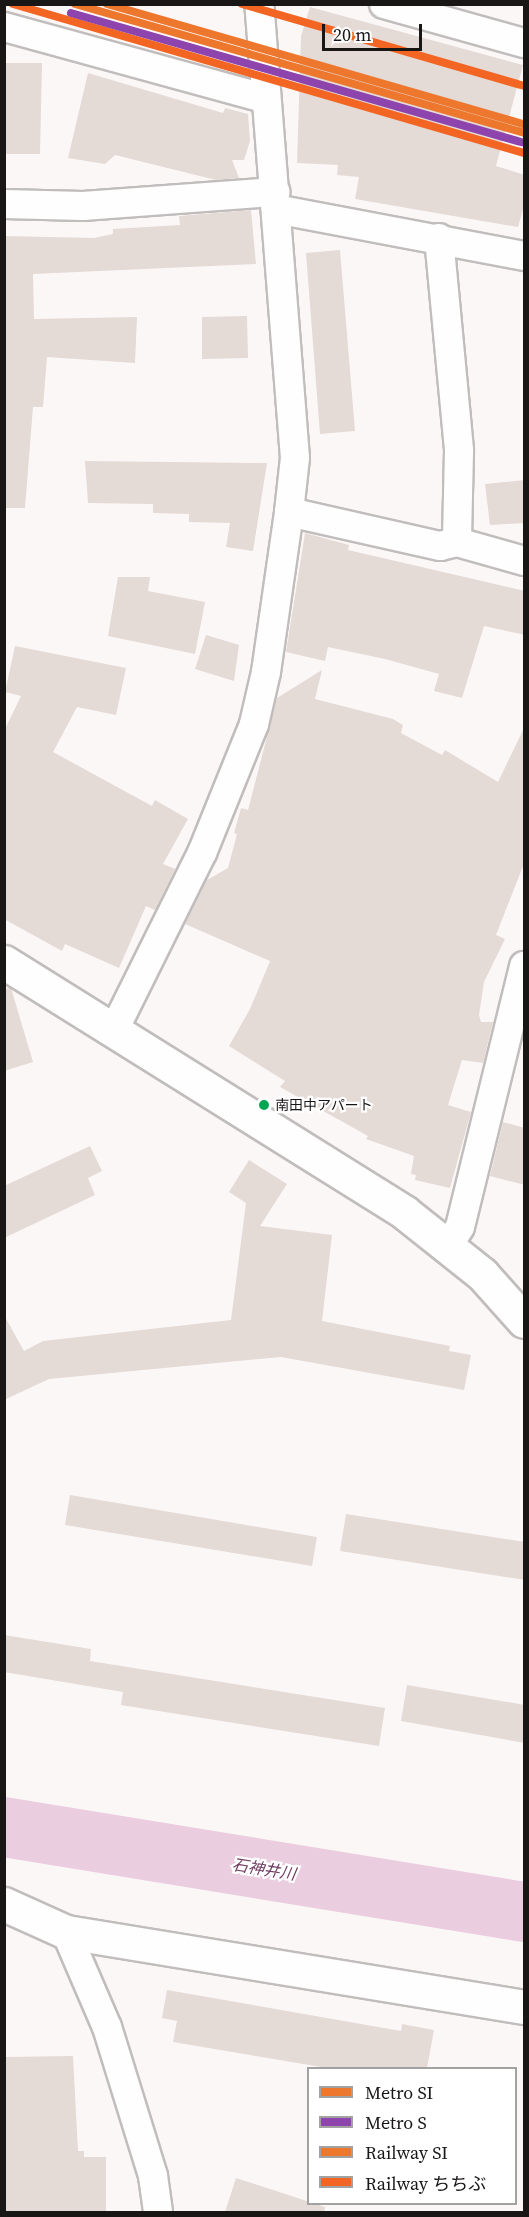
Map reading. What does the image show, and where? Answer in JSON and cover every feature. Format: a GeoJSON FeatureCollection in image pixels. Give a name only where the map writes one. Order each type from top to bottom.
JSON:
{"type":"FeatureCollection","features":[{"type":"Feature","properties":{"kind":"street"},"geometry":{"type":"LineString","coordinates":[[114,1030],[202,853],[254,724],[266,672],[289,512],[295,458],[276,200],[264,98],[259,4]]}},
{"type":"Feature","properties":{"kind":"street"},"geometry":{"type":"LineString","coordinates":[[384,4],[525,43]]}},
{"type":"Feature","properties":{"kind":"street"},"geometry":{"type":"LineString","coordinates":[[4,27],[264,98]]}},
{"type":"Feature","properties":{"kind":"street"},"geometry":{"type":"LineString","coordinates":[[4,204],[83,206],[276,200],[439,238],[525,255]]}},
{"type":"Feature","properties":{"kind":"street"},"geometry":{"type":"LineString","coordinates":[[439,238],[459,451],[457,542]]}},
{"type":"Feature","properties":{"kind":"street"},"geometry":{"type":"LineString","coordinates":[[289,512],[440,546],[457,542],[525,561]]}},
{"type":"Feature","properties":{"kind":"street"},"geometry":{"type":"LineString","coordinates":[[4,962],[404,1212],[482,1274],[525,1321]]}},
{"type":"Feature","properties":{"kind":"street"},"geometry":{"type":"LineString","coordinates":[[448,1246],[460,1227],[522,983]]}},
{"type":"Feature","properties":{"kind":"street"},"geometry":{"type":"LineString","coordinates":[[4,1904],[66,1932],[525,2007]]}},
{"type":"Feature","properties":{"kind":"street"},"geometry":{"type":"LineString","coordinates":[[66,1932],[107,2027],[153,2176],[158,2212]]}},
{"type":"Feature","properties":{"kind":"building"},"geometry":{"type":"Polygon","coordinates":[[[310,7],[523,65],[496,166],[525,175],[525,202],[518,227],[355,199],[359,177],[337,175],[338,165],[297,163],[301,36],[310,7]]]}},
{"type":"Feature","properties":{"kind":"building"},"geometry":{"type":"Polygon","coordinates":[[[4,63],[42,63],[40,154],[4,154],[4,63]]]}},
{"type":"Feature","properties":{"kind":"building"},"geometry":{"type":"Polygon","coordinates":[[[88,73],[223,113],[225,108],[248,114],[250,141],[244,160],[232,160],[239,178],[216,180],[115,155],[105,164],[68,158],[88,73]]]}},
{"type":"Feature","properties":{"kind":"building"},"geometry":{"type":"Polygon","coordinates":[[[251,210],[256,264],[33,274],[34,319],[137,317],[135,363],[47,357],[43,407],[33,407],[25,508],[4,508],[4,236],[94,238],[113,234],[113,229],[180,225],[179,216],[251,210]]]}},
{"type":"Feature","properties":{"kind":"building"},"geometry":{"type":"Polygon","coordinates":[[[340,250],[355,431],[320,434],[306,253],[340,250]]]}},
{"type":"Feature","properties":{"kind":"building"},"geometry":{"type":"Polygon","coordinates":[[[247,316],[248,358],[202,359],[202,317],[247,316]]]}},
{"type":"Feature","properties":{"kind":"building"},"geometry":{"type":"Polygon","coordinates":[[[85,461],[267,463],[253,551],[226,547],[230,523],[189,522],[189,514],[153,513],[153,504],[88,503],[85,461]]]}},
{"type":"Feature","properties":{"kind":"building"},"geometry":{"type":"Polygon","coordinates":[[[525,480],[525,523],[490,525],[485,484],[525,480]]]}},
{"type":"Feature","properties":{"kind":"building"},"geometry":{"type":"Polygon","coordinates":[[[305,533],[349,545],[348,550],[525,591],[525,635],[484,626],[462,698],[434,691],[439,674],[385,659],[328,647],[325,661],[286,652],[305,533]]]}},
{"type":"Feature","properties":{"kind":"building"},"geometry":{"type":"Polygon","coordinates":[[[118,577],[150,577],[148,591],[205,602],[195,654],[108,636],[118,577]]]}},
{"type":"Feature","properties":{"kind":"building"},"geometry":{"type":"Polygon","coordinates":[[[206,635],[239,645],[234,681],[195,669],[206,635]]]}},
{"type":"Feature","properties":{"kind":"building"},"geometry":{"type":"Polygon","coordinates":[[[15,646],[126,668],[116,715],[77,707],[53,752],[152,806],[155,800],[188,819],[163,864],[175,869],[155,910],[146,906],[119,968],[65,944],[62,951],[4,919],[4,731],[21,696],[5,692],[15,646]]]}},
{"type":"Feature","properties":{"kind":"building"},"geometry":{"type":"Polygon","coordinates":[[[322,670],[315,699],[393,719],[403,725],[401,733],[442,755],[445,750],[498,782],[525,726],[525,861],[496,935],[505,939],[484,982],[479,1015],[481,1022],[493,1022],[483,1063],[462,1060],[448,1105],[471,1112],[450,1188],[415,1180],[416,1175],[411,1174],[414,1156],[366,1139],[368,1136],[280,1087],[285,1081],[229,1046],[250,1009],[270,961],[185,924],[207,880],[228,868],[241,808],[248,810],[277,698],[322,670]]]}},
{"type":"Feature","properties":{"kind":"building"},"geometry":{"type":"Polygon","coordinates":[[[11,988],[33,1062],[4,1071],[4,989],[11,988]]]}},
{"type":"Feature","properties":{"kind":"building"},"geometry":{"type":"Polygon","coordinates":[[[503,1122],[525,1128],[525,1185],[490,1176],[503,1122]]]}},
{"type":"Feature","properties":{"kind":"building"},"geometry":{"type":"Polygon","coordinates":[[[90,1146],[102,1171],[88,1178],[95,1195],[4,1238],[4,1186],[90,1146]]]}},
{"type":"Feature","properties":{"kind":"building"},"geometry":{"type":"Polygon","coordinates":[[[249,1160],[287,1184],[260,1226],[332,1235],[322,1321],[450,1346],[449,1351],[471,1355],[464,1390],[281,1357],[49,1379],[4,1400],[4,1315],[24,1351],[43,1341],[231,1320],[246,1203],[229,1192],[249,1160]]]}},
{"type":"Feature","properties":{"kind":"building"},"geometry":{"type":"Polygon","coordinates":[[[70,1495],[317,1537],[312,1566],[65,1525],[70,1495]]]}},
{"type":"Feature","properties":{"kind":"building"},"geometry":{"type":"Polygon","coordinates":[[[346,1514],[525,1542],[525,1580],[340,1551],[346,1514]]]}},
{"type":"Feature","properties":{"kind":"building"},"geometry":{"type":"Polygon","coordinates":[[[4,1635],[91,1649],[90,1661],[385,1708],[379,1746],[121,1705],[123,1692],[4,1672],[4,1635]]]}},
{"type":"Feature","properties":{"kind":"building"},"geometry":{"type":"Polygon","coordinates":[[[407,1685],[525,1705],[525,1743],[401,1721],[407,1685]]]}},
{"type":"Feature","properties":{"kind":"building"},"geometry":{"type":"Polygon","coordinates":[[[167,1990],[401,2031],[402,2024],[434,2030],[427,2067],[321,2067],[173,2042],[177,2021],[162,2018],[167,1990]]]}},
{"type":"Feature","properties":{"kind":"building"},"geometry":{"type":"Polygon","coordinates":[[[73,2056],[78,2151],[84,2151],[84,2157],[106,2157],[106,2212],[4,2212],[4,2057],[73,2056]]]}},
{"type":"Feature","properties":{"kind":"building"},"geometry":{"type":"Polygon","coordinates":[[[236,2178],[307,2201],[307,2205],[325,2207],[324,2212],[225,2212],[236,2178]]]}},
{"type":"Feature","properties":{"kind":"waterway","name":"石神井川"},"geometry":{"type":"LineString","coordinates":[[4,1827],[524,1912]]}},
{"type":"Feature","properties":{"kind":"metro line","name":"SI"},"geometry":{"type":"LineString","coordinates":[[75,4],[524,133]]}},
{"type":"Feature","properties":{"kind":"metro line","name":"S"},"geometry":{"type":"LineString","coordinates":[[71,13],[522,142]]}},
{"type":"Feature","properties":{"kind":"rail line","name":"ちちぶ"},"geometry":{"type":"LineString","coordinates":[[13,4],[524,153]]}},
{"type":"Feature","properties":{"kind":"rail line","name":"SI"},"geometry":{"type":"LineString","coordinates":[[107,4],[524,124]]}},
{"type":"Feature","properties":{"kind":"rail line","name":"ちちぶ"},"geometry":{"type":"LineString","coordinates":[[242,4],[524,86]]}},
{"type":"Feature","properties":{"kind":"place","name":"南田中アパート"},"geometry":{"type":"Point","coordinates":[264,1105]}}]}
